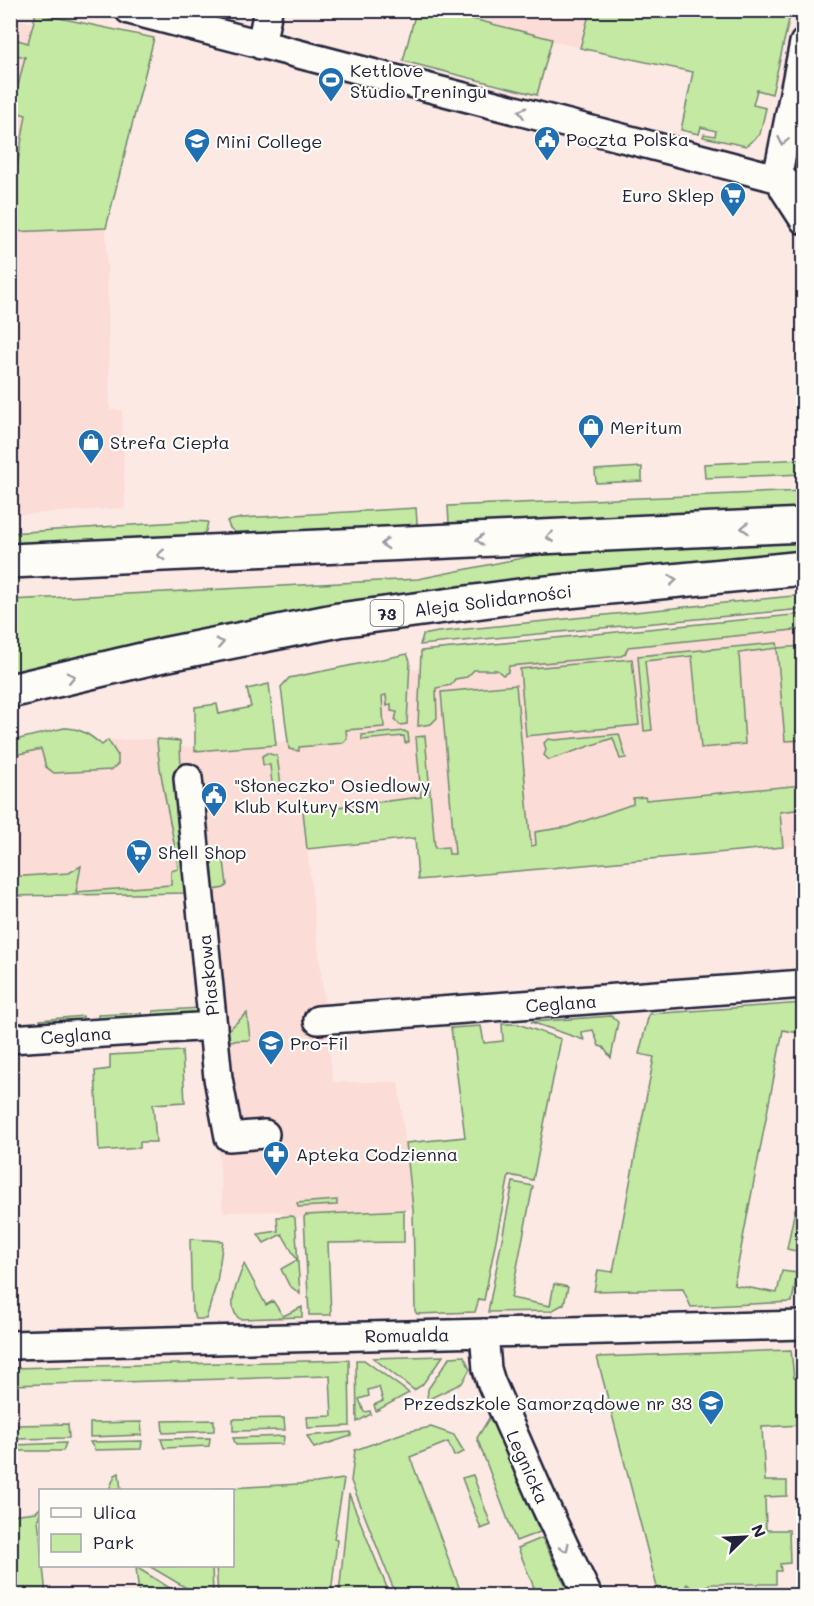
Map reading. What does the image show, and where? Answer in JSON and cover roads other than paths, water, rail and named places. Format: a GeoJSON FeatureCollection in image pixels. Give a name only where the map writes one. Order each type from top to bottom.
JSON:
{"type":"FeatureCollection","features":[{"type":"Feature","properties":{"kind":"main road"},"geometry":{"type":"LineString","coordinates":[[10,561],[804,525]]}},
{"type":"Feature","properties":{"kind":"main road","name":"Aleja Solidarności"},"geometry":{"type":"LineString","coordinates":[[10,691],[262,634],[379,614],[527,595],[804,568]]}},
{"type":"Feature","properties":{"kind":"street"},"geometry":{"type":"LineString","coordinates":[[129,10],[780,179],[804,193]]}},
{"type":"Feature","properties":{"kind":"street"},"geometry":{"type":"LineString","coordinates":[[261,45],[268,10]]}},
{"type":"Feature","properties":{"kind":"street"},"geometry":{"type":"LineString","coordinates":[[804,43],[780,152],[780,179],[804,220]]}},
{"type":"Feature","properties":{"kind":"street","name":"Piaskowa"},"geometry":{"type":"LineString","coordinates":[[188,777],[219,1086],[229,1137],[265,1134]]}},
{"type":"Feature","properties":{"kind":"street","name":"Ceglana"},"geometry":{"type":"LineString","coordinates":[[318,1020],[804,984]]}},
{"type":"Feature","properties":{"kind":"street","name":"Ceglana"},"geometry":{"type":"LineString","coordinates":[[10,1039],[213,1026]]}},
{"type":"Feature","properties":{"kind":"street","name":"Romualda"},"geometry":{"type":"LineString","coordinates":[[10,1345],[804,1325]]}},
{"type":"Feature","properties":{"kind":"street","name":"Legnicka"},"geometry":{"type":"LineString","coordinates":[[484,1334],[487,1369],[543,1501],[588,1596]]}},
{"type":"Feature","properties":{"kind":"place","name":"Kettlove Studio Treningu"},"geometry":{"type":"Point","coordinates":[331,103]}},
{"type":"Feature","properties":{"kind":"place","name":"Poczta Polska"},"geometry":{"type":"Point","coordinates":[547,162]}},
{"type":"Feature","properties":{"kind":"place","name":"Mini College"},"geometry":{"type":"Point","coordinates":[197,164]}},
{"type":"Feature","properties":{"kind":"place","name":"Euro Sklep"},"geometry":{"type":"Point","coordinates":[733,218]}},
{"type":"Feature","properties":{"kind":"place","name":"Meritum"},"geometry":{"type":"Point","coordinates":[591,450]}},
{"type":"Feature","properties":{"kind":"place","name":"Strefa Ciepła"},"geometry":{"type":"Point","coordinates":[91,465]}},
{"type":"Feature","properties":{"kind":"place","name":"\"Słoneczko\" Osiedlowy Klub Kultury KSM"},"geometry":{"type":"Point","coordinates":[214,818]}},
{"type":"Feature","properties":{"kind":"place","name":"Shell Shop"},"geometry":{"type":"Point","coordinates":[139,875]}},
{"type":"Feature","properties":{"kind":"place","name":"Pro-Fil"},"geometry":{"type":"Point","coordinates":[271,1066]}},
{"type":"Feature","properties":{"kind":"place","name":"Apteka Codzienna"},"geometry":{"type":"Point","coordinates":[276,1177]}},
{"type":"Feature","properties":{"kind":"place","name":"Przedszkole Samorządowe nr 33"},"geometry":{"type":"Point","coordinates":[711,1426]}}]}
